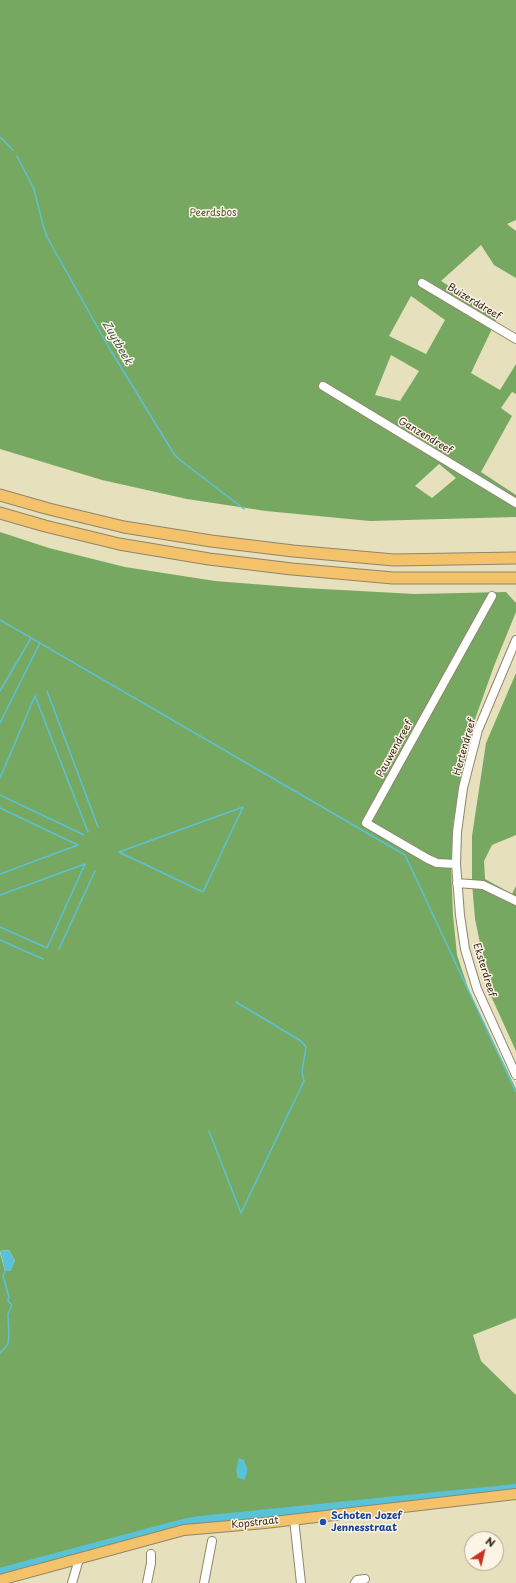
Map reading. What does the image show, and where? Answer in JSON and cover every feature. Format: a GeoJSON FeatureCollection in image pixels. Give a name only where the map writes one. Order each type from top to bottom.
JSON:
{"type":"FeatureCollection","features":[{"type":"Feature","properties":{"kind":"highway"},"geometry":{"type":"LineString","coordinates":[[0,495],[49,509],[124,527],[211,541],[293,551],[394,560],[516,558]]}},
{"type":"Feature","properties":{"kind":"highway"},"geometry":{"type":"LineString","coordinates":[[0,513],[119,544],[210,559],[292,569],[393,578],[516,578]]}},
{"type":"Feature","properties":{"kind":"main road","name":"Kopstraat"},"geometry":{"type":"LineString","coordinates":[[0,1580],[184,1530],[516,1494]]}},
{"type":"Feature","properties":{"kind":"street","name":"Buizerddreef"},"geometry":{"type":"LineString","coordinates":[[422,282],[516,339]]}},
{"type":"Feature","properties":{"kind":"street","name":"Ganzendreef"},"geometry":{"type":"LineString","coordinates":[[323,386],[516,503]]}},
{"type":"Feature","properties":{"kind":"street","name":"Pauwendreef"},"geometry":{"type":"LineString","coordinates":[[456,864],[437,863],[428,860],[366,823],[492,596]]}},
{"type":"Feature","properties":{"kind":"street","name":"Hertendreef"},"geometry":{"type":"LineString","coordinates":[[456,864],[457,832],[463,788],[478,730],[516,640]]}},
{"type":"Feature","properties":{"kind":"street","name":"Eksterdreef"},"geometry":{"type":"LineString","coordinates":[[456,864],[465,949],[477,989],[516,1075]]}},
{"type":"Feature","properties":{"kind":"street"},"geometry":{"type":"LineString","coordinates":[[457,883],[483,885],[516,901]]}},
{"type":"Feature","properties":{"kind":"street"},"geometry":{"type":"LineString","coordinates":[[294,1519],[301,1583]]}},
{"type":"Feature","properties":{"kind":"street"},"geometry":{"type":"LineString","coordinates":[[204,1583],[212,1540]]}},
{"type":"Feature","properties":{"kind":"street"},"geometry":{"type":"LineString","coordinates":[[147,1583],[151,1563],[151,1554]]}},
{"type":"Feature","properties":{"kind":"street"},"geometry":{"type":"LineString","coordinates":[[72,1583],[79,1559]]}},
{"type":"Feature","properties":{"kind":"street"},"geometry":{"type":"LineString","coordinates":[[355,1583],[357,1580],[365,1579]]}},
{"type":"Feature","properties":{"kind":"green space","name":"Peerdsbos"},"geometry":{"type":"Polygon","coordinates":[[[0,0],[516,0],[516,220],[507,224],[516,231],[516,278],[494,265],[481,245],[441,281],[498,316],[471,373],[500,390],[516,364],[516,394],[512,392],[501,408],[512,416],[481,472],[516,495],[516,517],[370,521],[266,511],[187,499],[102,480],[0,449],[0,0]],[[411,296],[389,336],[426,354],[445,320],[411,296]],[[391,355],[375,395],[400,401],[419,371],[391,355]],[[439,464],[415,486],[432,498],[456,478],[439,464]]]}},
{"type":"Feature","properties":{"kind":"green space"},"geometry":{"type":"Polygon","coordinates":[[[0,532],[49,548],[125,567],[215,581],[304,588],[415,594],[506,592],[516,603],[516,612],[494,666],[474,722],[461,776],[453,824],[451,866],[453,915],[457,955],[469,991],[516,1089],[516,1318],[473,1335],[481,1361],[516,1395],[516,1487],[201,1522],[0,1575],[0,1253],[5,1271],[15,1261],[9,1250],[0,1251],[0,532]]]}},
{"type":"Feature","properties":{"kind":"green space"},"geometry":{"type":"Polygon","coordinates":[[[516,673],[516,835],[492,845],[484,861],[485,879],[512,894],[516,886],[516,1051],[491,996],[475,919],[472,883],[472,836],[486,743],[516,673]]]}},
{"type":"Feature","properties":{"kind":"water"},"geometry":{"type":"Polygon","coordinates":[[[9,1250],[15,1261],[11,1271],[5,1271],[0,1251],[9,1250]]]}},
{"type":"Feature","properties":{"kind":"water"},"geometry":{"type":"Polygon","coordinates":[[[239,1458],[244,1460],[247,1468],[247,1473],[244,1480],[237,1477],[236,1470],[239,1458]]]}},
{"type":"Feature","properties":{"kind":"waterway","name":"Zuytbeek"},"geometry":{"type":"LineString","coordinates":[[0,137],[13,150]]}},
{"type":"Feature","properties":{"kind":"waterway","name":"Zuytbeek"},"geometry":{"type":"LineString","coordinates":[[17,156],[34,189],[47,237],[108,346],[174,454],[244,509]]}},
{"type":"Feature","properties":{"kind":"waterway"},"geometry":{"type":"LineString","coordinates":[[0,620],[405,855],[516,1092]]}},
{"type":"Feature","properties":{"kind":"waterway"},"geometry":{"type":"LineString","coordinates":[[0,691],[31,638]]}},
{"type":"Feature","properties":{"kind":"waterway"},"geometry":{"type":"LineString","coordinates":[[0,723],[40,643]]}},
{"type":"Feature","properties":{"kind":"waterway"},"geometry":{"type":"LineString","coordinates":[[47,691],[98,827]]}},
{"type":"Feature","properties":{"kind":"waterway"},"geometry":{"type":"LineString","coordinates":[[35,696],[88,832]]}},
{"type":"Feature","properties":{"kind":"waterway"},"geometry":{"type":"LineString","coordinates":[[0,778],[35,696]]}},
{"type":"Feature","properties":{"kind":"waterway"},"geometry":{"type":"LineString","coordinates":[[0,795],[84,835]]}},
{"type":"Feature","properties":{"kind":"waterway"},"geometry":{"type":"LineString","coordinates":[[243,807],[203,892],[119,852],[243,807]]}},
{"type":"Feature","properties":{"kind":"waterway"},"geometry":{"type":"LineString","coordinates":[[0,808],[78,845],[0,874]]}},
{"type":"Feature","properties":{"kind":"waterway"},"geometry":{"type":"LineString","coordinates":[[0,895],[85,864],[47,948],[0,927]]}},
{"type":"Feature","properties":{"kind":"waterway"},"geometry":{"type":"LineString","coordinates":[[59,949],[95,871]]}},
{"type":"Feature","properties":{"kind":"waterway"},"geometry":{"type":"LineString","coordinates":[[0,940],[43,959]]}},
{"type":"Feature","properties":{"kind":"waterway"},"geometry":{"type":"LineString","coordinates":[[209,1131],[241,1213],[304,1081],[302,1072],[306,1047],[301,1041],[236,1002]]}},
{"type":"Feature","properties":{"kind":"waterway"},"geometry":{"type":"LineString","coordinates":[[0,1353],[8,1344],[8,1314],[12,1305],[8,1301],[9,1297],[3,1276],[5,1271]]}},
{"type":"Feature","properties":{"kind":"waterway"},"geometry":{"type":"LineString","coordinates":[[0,1573],[183,1524],[200,1521],[516,1489]]}},
{"type":"Feature","properties":{"kind":"place","name":"Schoten Jozef Jennesstraat"},"geometry":{"type":"Point","coordinates":[323,1522]}}]}
